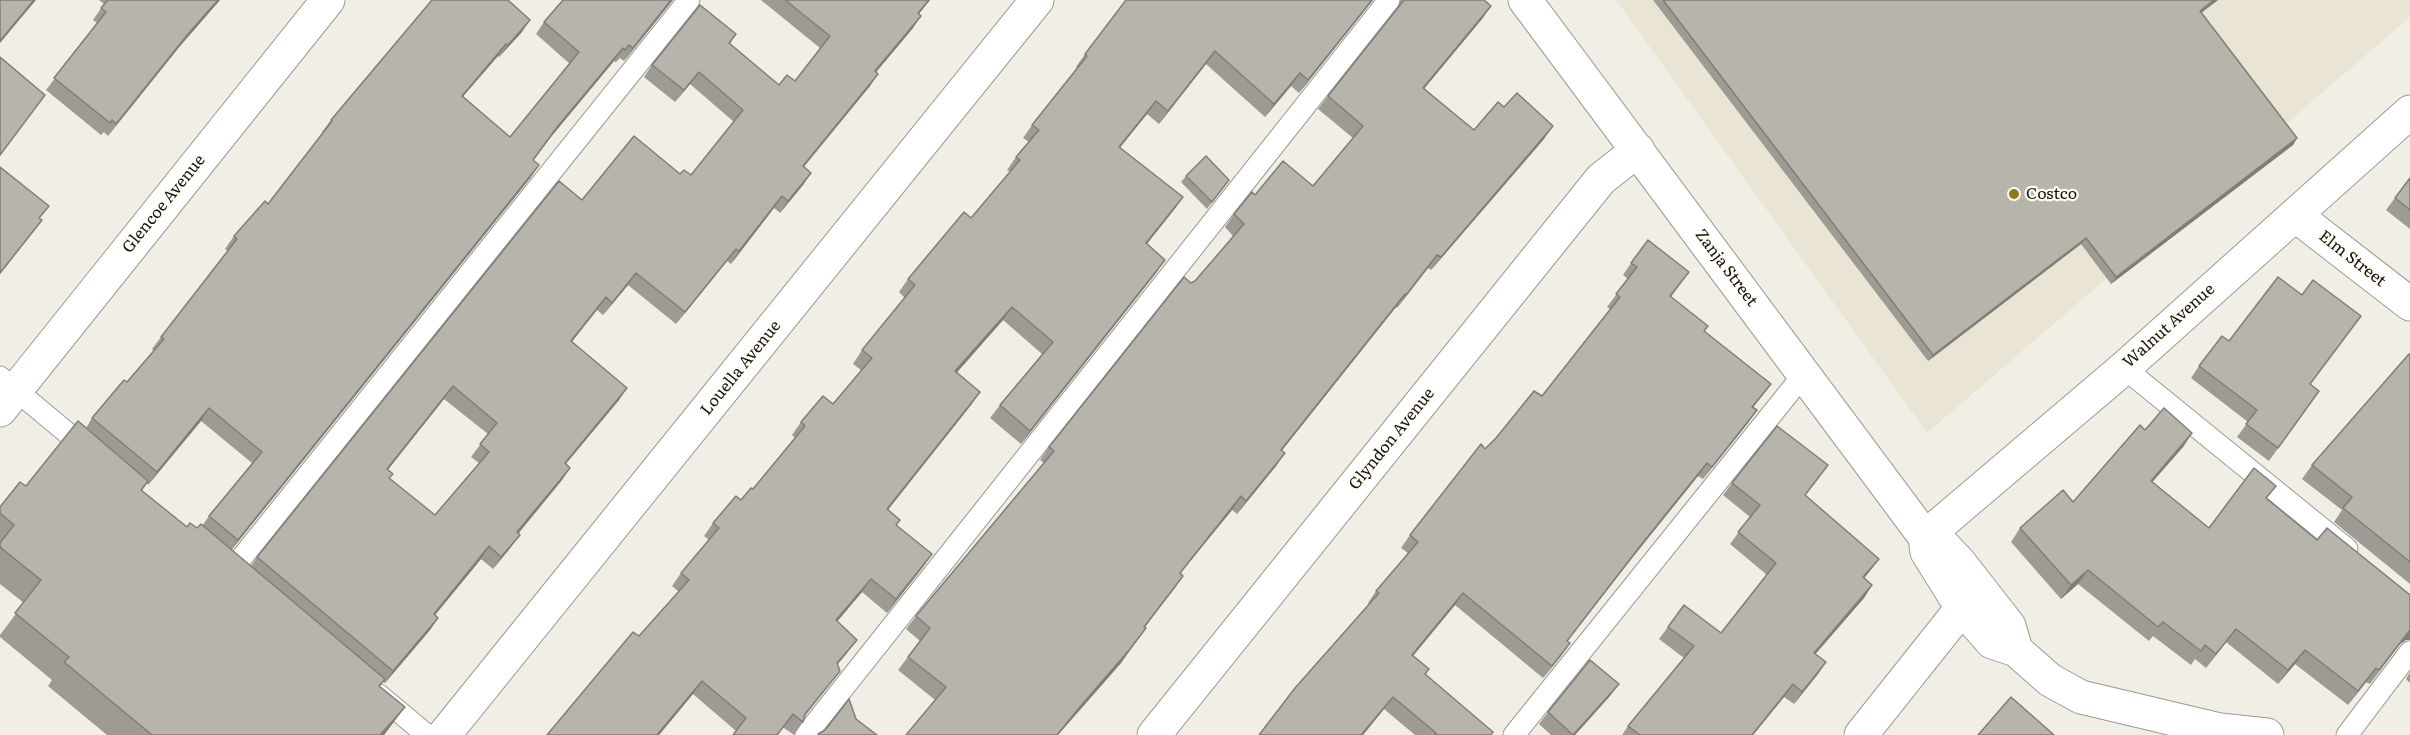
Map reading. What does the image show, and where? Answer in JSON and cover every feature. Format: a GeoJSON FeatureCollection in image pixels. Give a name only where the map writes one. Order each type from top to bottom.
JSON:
{"type":"FeatureCollection","features":[{"type":"Feature","properties":{"kind":"street","name":"Glencoe Avenue"},"geometry":{"type":"LineString","coordinates":[[5,392],[328,0]]}},
{"type":"Feature","properties":{"kind":"street","name":"Louella Avenue"},"geometry":{"type":"LineString","coordinates":[[444,735],[1037,0]]}},
{"type":"Feature","properties":{"kind":"street","name":"Zanja Street"},"geometry":{"type":"LineString","coordinates":[[1525,0],[1925,537],[1927,552],[1962,608],[1992,642],[2016,650],[2050,680],[2081,697],[2218,733],[2267,735]]}},
{"type":"Feature","properties":{"kind":"street","name":"Walnut Avenue"},"geometry":{"type":"LineString","coordinates":[[1925,537],[2124,368],[2410,112]]}},
{"type":"Feature","properties":{"kind":"street","name":"Glyndon Avenue"},"geometry":{"type":"LineString","coordinates":[[1154,735],[1601,179],[1638,150]]}},
{"type":"Feature","properties":{"kind":"street","name":"Elm Street"},"geometry":{"type":"LineString","coordinates":[[2295,215],[2410,304]]}},
{"type":"Feature","properties":{"kind":"street","name":"Zanja Street"},"geometry":{"type":"LineString","coordinates":[[1925,537],[1941,541],[1959,562],[2009,626],[2016,650]]}},
{"type":"Feature","properties":{"kind":"street"},"geometry":{"type":"LineString","coordinates":[[1861,735],[1962,608]]}},
{"type":"Feature","properties":{"kind":"lane"},"geometry":{"type":"LineString","coordinates":[[231,571],[689,0]]}},
{"type":"Feature","properties":{"kind":"lane"},"geometry":{"type":"LineString","coordinates":[[806,735],[1389,0]]}},
{"type":"Feature","properties":{"kind":"lane"},"geometry":{"type":"LineString","coordinates":[[2124,368],[2365,564]]}},
{"type":"Feature","properties":{"kind":"lane"},"geometry":{"type":"LineString","coordinates":[[1514,735],[1804,374]]}},
{"type":"Feature","properties":{"kind":"lane"},"geometry":{"type":"LineString","coordinates":[[5,392],[106,466]]}},
{"type":"Feature","properties":{"kind":"lane"},"geometry":{"type":"LineString","coordinates":[[213,556],[249,586]]}},
{"type":"Feature","properties":{"kind":"lane"},"geometry":{"type":"LineString","coordinates":[[2347,735],[2410,652]]}},
{"type":"Feature","properties":{"kind":"lane"},"geometry":{"type":"LineString","coordinates":[[365,682],[427,735]]}},
{"type":"Feature","properties":{"kind":"shaded area","name":"Costco"},"geometry":{"type":"Polygon","coordinates":[[[1616,0],[2410,0],[2410,17],[1927,433],[1616,0]]]}},
{"type":"Feature","properties":{"kind":"building"},"geometry":{"type":"Polygon","coordinates":[[[0,0],[34,0],[0,41],[0,0]]]}},
{"type":"Feature","properties":{"kind":"building"},"geometry":{"type":"Polygon","coordinates":[[[108,0],[218,0],[116,124],[112,120],[110,123],[54,78],[106,12],[101,8],[108,0]]]}},
{"type":"Feature","properties":{"kind":"building"},"geometry":{"type":"Polygon","coordinates":[[[432,0],[508,0],[530,20],[508,45],[506,44],[462,96],[510,137],[579,52],[544,22],[563,0],[671,0],[633,48],[629,45],[625,50],[623,48],[558,126],[533,160],[539,165],[238,540],[209,516],[262,452],[209,408],[157,472],[92,418],[124,380],[127,382],[164,339],[161,337],[237,239],[234,236],[265,201],[268,204],[331,120],[432,0]]]}},
{"type":"Feature","properties":{"kind":"building"},"geometry":{"type":"Polygon","coordinates":[[[785,0],[929,0],[918,13],[921,16],[875,71],[878,74],[803,166],[811,173],[788,201],[782,196],[739,251],[736,249],[685,312],[636,273],[612,303],[606,297],[571,341],[627,388],[565,463],[570,468],[517,532],[520,535],[501,557],[489,546],[434,614],[438,618],[393,671],[257,557],[559,181],[582,200],[634,136],[680,174],[684,170],[691,175],[743,110],[699,72],[684,90],[652,65],[700,5],[736,34],[729,43],[779,85],[787,75],[795,81],[830,36],[785,0]],[[453,386],[387,469],[393,474],[389,478],[435,515],[489,452],[480,444],[497,423],[453,386]]]}},
{"type":"Feature","properties":{"kind":"building"},"geometry":{"type":"Polygon","coordinates":[[[1126,0],[1372,0],[1308,80],[1300,73],[1274,104],[1215,51],[1168,111],[1156,101],[1119,147],[1183,197],[1146,243],[1165,260],[1030,431],[1000,405],[1053,342],[1012,307],[955,371],[980,392],[887,509],[900,520],[896,525],[932,554],[896,599],[871,579],[836,620],[857,640],[837,663],[840,671],[805,714],[803,722],[793,714],[777,735],[733,735],[746,718],[702,681],[657,735],[547,735],[633,632],[639,636],[689,580],[681,573],[719,528],[713,523],[736,496],[741,500],[751,488],[753,489],[805,426],[801,422],[823,396],[833,404],[872,358],[862,350],[915,285],[908,279],[964,212],[971,218],[1020,160],[1016,157],[1039,130],[1032,125],[1087,56],[1085,54],[1126,0]]]}},
{"type":"Feature","properties":{"kind":"building"},"geometry":{"type":"Polygon","coordinates":[[[1404,0],[1484,0],[1491,6],[1423,88],[1474,130],[1498,102],[1504,107],[1517,93],[1553,126],[1441,257],[1437,255],[1405,294],[1281,450],[1285,453],[1246,501],[1241,496],[1180,573],[1183,576],[1130,649],[1057,735],[906,735],[946,687],[908,657],[930,628],[916,616],[1054,451],[1049,447],[1184,277],[1191,283],[1195,281],[1244,224],[1234,214],[1252,192],[1255,195],[1283,161],[1313,186],[1363,126],[1328,96],[1404,0]]]}},
{"type":"Feature","properties":{"kind":"building","name":"Costco"},"geometry":{"type":"Polygon","coordinates":[[[1663,0],[2214,0],[2200,11],[2297,138],[2116,277],[2086,238],[1933,355],[1663,0]]]}},
{"type":"Feature","properties":{"kind":"building"},"geometry":{"type":"Polygon","coordinates":[[[0,57],[45,95],[0,155],[0,57]]]}},
{"type":"Feature","properties":{"kind":"building"},"geometry":{"type":"Polygon","coordinates":[[[1206,156],[1229,180],[1212,202],[1186,176],[1206,156]]]}},
{"type":"Feature","properties":{"kind":"building"},"geometry":{"type":"Polygon","coordinates":[[[0,167],[49,206],[39,218],[42,220],[0,273],[0,167]]]}},
{"type":"Feature","properties":{"kind":"building"},"geometry":{"type":"Polygon","coordinates":[[[2410,178],[2410,210],[2395,198],[2410,178]]]}},
{"type":"Feature","properties":{"kind":"building"},"geometry":{"type":"Polygon","coordinates":[[[1648,240],[1689,272],[1670,296],[1708,326],[1704,331],[1771,384],[1752,407],[1757,410],[1712,467],[1707,463],[1641,545],[1567,641],[1570,643],[1552,666],[1463,593],[1412,655],[1429,669],[1425,674],[1493,732],[1491,735],[1435,735],[1436,733],[1393,697],[1361,735],[1259,735],[1295,688],[1379,593],[1376,591],[1418,542],[1410,535],[1481,444],[1485,449],[1534,391],[1542,396],[1620,297],[1616,294],[1637,267],[1631,263],[1648,240]]]}},
{"type":"Feature","properties":{"kind":"building"},"geometry":{"type":"Polygon","coordinates":[[[2278,277],[2302,295],[2313,280],[2361,316],[2310,384],[2319,391],[2278,448],[2246,424],[2257,410],[2199,366],[2222,336],[2229,341],[2278,277]]]}},
{"type":"Feature","properties":{"kind":"building"},"geometry":{"type":"Polygon","coordinates":[[[2409,354],[2410,562],[2343,508],[2352,497],[2312,465],[2409,354]]]}},
{"type":"Feature","properties":{"kind":"building"},"geometry":{"type":"Polygon","coordinates":[[[2164,408],[2192,433],[2151,481],[2209,528],[2254,468],[2276,486],[2266,498],[2317,540],[2327,528],[2410,595],[2410,630],[2379,670],[2376,668],[2358,691],[2305,650],[2288,670],[2236,629],[2216,654],[2205,645],[2201,651],[2163,622],[2158,627],[2088,570],[2071,585],[2020,528],[2063,490],[2073,502],[2140,425],[2145,430],[2164,408]]]}},
{"type":"Feature","properties":{"kind":"building"},"geometry":{"type":"Polygon","coordinates":[[[78,421],[148,481],[141,490],[187,527],[190,523],[197,528],[201,524],[385,679],[379,686],[405,707],[380,735],[152,735],[64,662],[69,657],[15,613],[41,580],[0,547],[0,543],[14,525],[0,513],[0,507],[20,482],[26,486],[78,421]]]}},
{"type":"Feature","properties":{"kind":"building"},"geometry":{"type":"Polygon","coordinates":[[[1777,426],[1828,465],[1805,495],[1879,559],[1863,577],[1872,585],[1814,653],[1826,662],[1802,692],[1793,684],[1752,735],[1640,735],[1628,726],[1694,646],[1668,627],[1684,605],[1721,633],[1776,563],[1738,532],[1760,505],[1732,483],[1777,426]]]}},
{"type":"Feature","properties":{"kind":"building"},"geometry":{"type":"Polygon","coordinates":[[[1590,660],[1619,684],[1573,735],[1548,712],[1590,660]]]}},
{"type":"Feature","properties":{"kind":"building"},"geometry":{"type":"Polygon","coordinates":[[[2011,697],[2054,735],[1978,735],[2011,697]]]}},
{"type":"Feature","properties":{"kind":"building"},"geometry":{"type":"Polygon","coordinates":[[[849,699],[856,719],[877,735],[819,735],[825,730],[849,699]]]}},
{"type":"Feature","properties":{"kind":"place","name":"Costco"},"geometry":{"type":"Point","coordinates":[2014,194]}}]}
